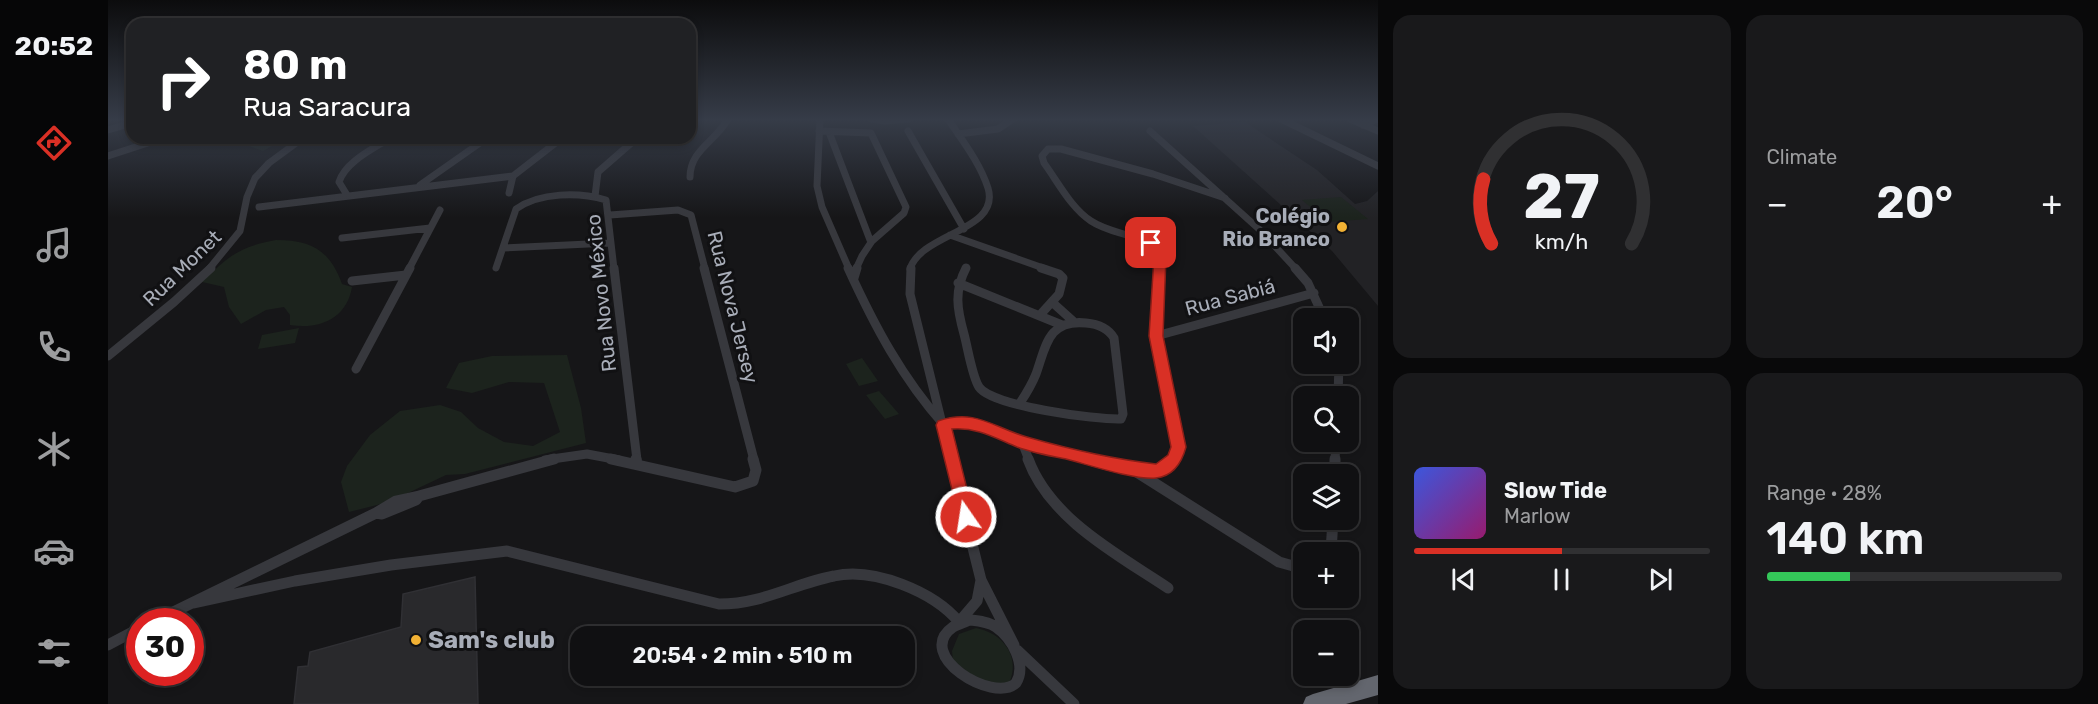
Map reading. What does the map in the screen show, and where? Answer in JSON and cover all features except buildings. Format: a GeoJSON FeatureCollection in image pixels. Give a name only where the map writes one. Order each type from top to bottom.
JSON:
{"type":"FeatureCollection","features":[{"type":"Feature","properties":{"kind":"highway"},"geometry":{"type":"LineString","coordinates":[[1313,704],[1378,685]]}},
{"type":"Feature","properties":{"kind":"street","name":"Rua Monet"},"geometry":{"type":"LineString","coordinates":[[108,356],[171,303],[221,256],[243,225],[247,199],[255,180],[270,161],[283,152]]}},
{"type":"Feature","properties":{"kind":"street"},"geometry":{"type":"LineString","coordinates":[[347,195],[339,182],[344,169],[369,152]]}},
{"type":"Feature","properties":{"kind":"street"},"geometry":{"type":"LineString","coordinates":[[433,181],[470,152]]}},
{"type":"Feature","properties":{"kind":"street"},"geometry":{"type":"LineString","coordinates":[[259,207],[419,186],[433,181],[513,176],[544,152]]}},
{"type":"Feature","properties":{"kind":"street"},"geometry":{"type":"LineString","coordinates":[[595,196],[598,172],[621,152]]}},
{"type":"Feature","properties":{"kind":"street"},"geometry":{"type":"LineString","coordinates":[[690,177],[689,169],[693,158],[699,152]]}},
{"type":"Feature","properties":{"kind":"street"},"geometry":{"type":"LineString","coordinates":[[822,152],[819,200],[884,344],[919,398],[944,425]]}},
{"type":"Feature","properties":{"kind":"street"},"geometry":{"type":"LineString","coordinates":[[833,152],[870,240]]}},
{"type":"Feature","properties":{"kind":"street"},"geometry":{"type":"LineString","coordinates":[[854,278],[859,258],[870,240],[904,213],[905,204],[880,152]]}},
{"type":"Feature","properties":{"kind":"street"},"geometry":{"type":"LineString","coordinates":[[920,152],[964,229]]}},
{"type":"Feature","properties":{"kind":"street"},"geometry":{"type":"LineString","coordinates":[[968,152],[989,189],[985,210],[975,223],[935,242],[916,258],[911,268],[909,283],[911,303],[944,425],[981,580],[1015,647],[1020,671],[1013,689],[996,698],[974,696],[961,688],[951,677],[944,664],[942,651],[949,629],[959,622],[977,601],[981,580]]}},
{"type":"Feature","properties":{"kind":"street"},"geometry":{"type":"LineString","coordinates":[[944,425],[966,422],[992,428],[1022,442],[1130,468],[1156,471],[1168,466],[1175,458],[1179,447],[1156,336],[1160,257],[1157,250],[1144,238],[1100,226],[1087,219],[1044,163],[1042,156],[1046,152]]}},
{"type":"Feature","properties":{"kind":"street"},"geometry":{"type":"LineString","coordinates":[[1071,152],[1153,174],[1225,198]]}},
{"type":"Feature","properties":{"kind":"street"},"geometry":{"type":"LineString","coordinates":[[1173,152],[1286,257],[1314,292],[1320,308]]}},
{"type":"Feature","properties":{"kind":"street"},"geometry":{"type":"LineString","coordinates":[[1349,152],[1378,166]]}},
{"type":"Feature","properties":{"kind":"street"},"geometry":{"type":"LineString","coordinates":[[509,193],[513,176]]}},
{"type":"Feature","properties":{"kind":"street"},"geometry":{"type":"LineString","coordinates":[[330,197],[340,187]]}},
{"type":"Feature","properties":{"kind":"street","name":"Rua Novo México"},"geometry":{"type":"LineString","coordinates":[[503,248],[516,209],[527,201],[535,198],[595,196],[606,200],[610,215],[610,243],[638,464]]}},
{"type":"Feature","properties":{"kind":"street"},"geometry":{"type":"LineString","coordinates":[[356,369],[440,210]]}},
{"type":"Feature","properties":{"kind":"street","name":"Rua Nova Jersey"},"geometry":{"type":"LineString","coordinates":[[610,215],[678,210],[691,215],[756,477],[748,486],[729,486],[638,464]]}},
{"type":"Feature","properties":{"kind":"street"},"geometry":{"type":"LineString","coordinates":[[342,238],[430,228]]}},
{"type":"Feature","properties":{"kind":"street"},"geometry":{"type":"LineString","coordinates":[[950,235],[1059,274],[1063,278],[1063,286],[1053,303],[1040,315]]}},
{"type":"Feature","properties":{"kind":"street"},"geometry":{"type":"LineString","coordinates":[[496,268],[503,248],[610,243]]}},
{"type":"Feature","properties":{"kind":"street"},"geometry":{"type":"LineString","coordinates":[[966,268],[958,283],[958,312],[978,386],[993,397],[1020,403],[1104,420],[1121,419],[1123,414],[1114,338],[1109,330],[1099,325],[1073,321],[1062,325],[1049,336],[1042,348],[1037,371],[1020,403]]}},
{"type":"Feature","properties":{"kind":"street"},"geometry":{"type":"LineString","coordinates":[[352,281],[406,275]]}},
{"type":"Feature","properties":{"kind":"street"},"geometry":{"type":"LineString","coordinates":[[958,283],[1062,325]]}},
{"type":"Feature","properties":{"kind":"street","name":"Rua Sabiá"},"geometry":{"type":"LineString","coordinates":[[1156,336],[1314,292]]}},
{"type":"Feature","properties":{"kind":"street"},"geometry":{"type":"LineString","coordinates":[[1053,303],[1073,321]]}},
{"type":"Feature","properties":{"kind":"street"},"geometry":{"type":"LineString","coordinates":[[1022,442],[1038,483],[1050,499],[1128,561],[1168,588]]}},
{"type":"Feature","properties":{"kind":"street"},"geometry":{"type":"LineString","coordinates":[[184,608],[376,513],[382,514],[416,500],[419,496],[535,463],[574,455],[601,456],[638,464]]}},
{"type":"Feature","properties":{"kind":"street"},"geometry":{"type":"LineString","coordinates":[[1130,468],[1279,562],[1293,566]]}},
{"type":"Feature","properties":{"kind":"street"},"geometry":{"type":"LineString","coordinates":[[195,603],[295,581],[391,565],[507,551],[719,604],[744,604],[836,574],[866,576],[927,595],[945,606],[959,622]]}},
{"type":"Feature","properties":{"kind":"street"},"geometry":{"type":"LineString","coordinates":[[959,622],[982,621],[994,626],[1074,704]]}},
{"type":"Feature","properties":{"kind":"street"},"geometry":{"type":"LineString","coordinates":[[108,645],[126,635]]}},
{"type":"Feature","properties":{"kind":"shaded area","name":"Colégio Rio Branco"},"geometry":{"type":"Polygon","coordinates":[[[1222,152],[1290,152],[1317,170],[1355,204],[1367,201],[1378,191],[1378,306],[1332,251],[1222,152]]]}},
{"type":"Feature","properties":{"kind":"shaded area"},"geometry":{"type":"Polygon","coordinates":[[[1341,197],[1368,219],[1328,222],[1302,200],[1341,197]]]}},
{"type":"Feature","properties":{"kind":"shaded area"},"geometry":{"type":"Polygon","coordinates":[[[276,240],[309,245],[318,249],[332,263],[342,284],[352,287],[349,298],[338,314],[330,320],[312,326],[290,325],[290,315],[284,307],[266,310],[241,324],[229,307],[224,287],[202,282],[235,254],[252,246],[276,240]]]}},
{"type":"Feature","properties":{"kind":"shaded area"},"geometry":{"type":"Polygon","coordinates":[[[299,328],[295,343],[258,349],[262,335],[299,328]]]}},
{"type":"Feature","properties":{"kind":"shaded area"},"geometry":{"type":"Polygon","coordinates":[[[567,355],[581,408],[586,443],[465,474],[446,475],[389,502],[349,512],[341,482],[347,466],[370,435],[400,411],[440,405],[461,412],[478,428],[504,442],[533,446],[560,432],[544,383],[509,382],[472,393],[446,388],[459,363],[492,356],[567,355]]]}},
{"type":"Feature","properties":{"kind":"shaded area"},"geometry":{"type":"Polygon","coordinates":[[[862,358],[878,381],[859,386],[846,364],[862,358]]]}},
{"type":"Feature","properties":{"kind":"shaded area"},"geometry":{"type":"Polygon","coordinates":[[[879,391],[899,414],[885,419],[866,395],[879,391]]]}},
{"type":"Feature","properties":{"kind":"shaded area"},"geometry":{"type":"Polygon","coordinates":[[[976,628],[1001,640],[1013,662],[1010,681],[995,691],[953,661],[952,651],[959,634],[976,628]]]}},
{"type":"Feature","properties":{"kind":"place","name":"Colégio Rio Branco"},"geometry":{"type":"Point","coordinates":[1342,227]}},
{"type":"Feature","properties":{"kind":"place","name":"Sam's club"},"geometry":{"type":"Point","coordinates":[416,640]}},
{"type":"Feature","properties":{"kind":"route"},"geometry":{"type":"LineString","coordinates":[[966,517],[944,425],[950,423],[977,424],[992,428],[1022,442],[1130,468],[1156,471],[1168,466],[1175,458],[1179,447],[1156,336],[1160,257],[1151,243]]}}]}
